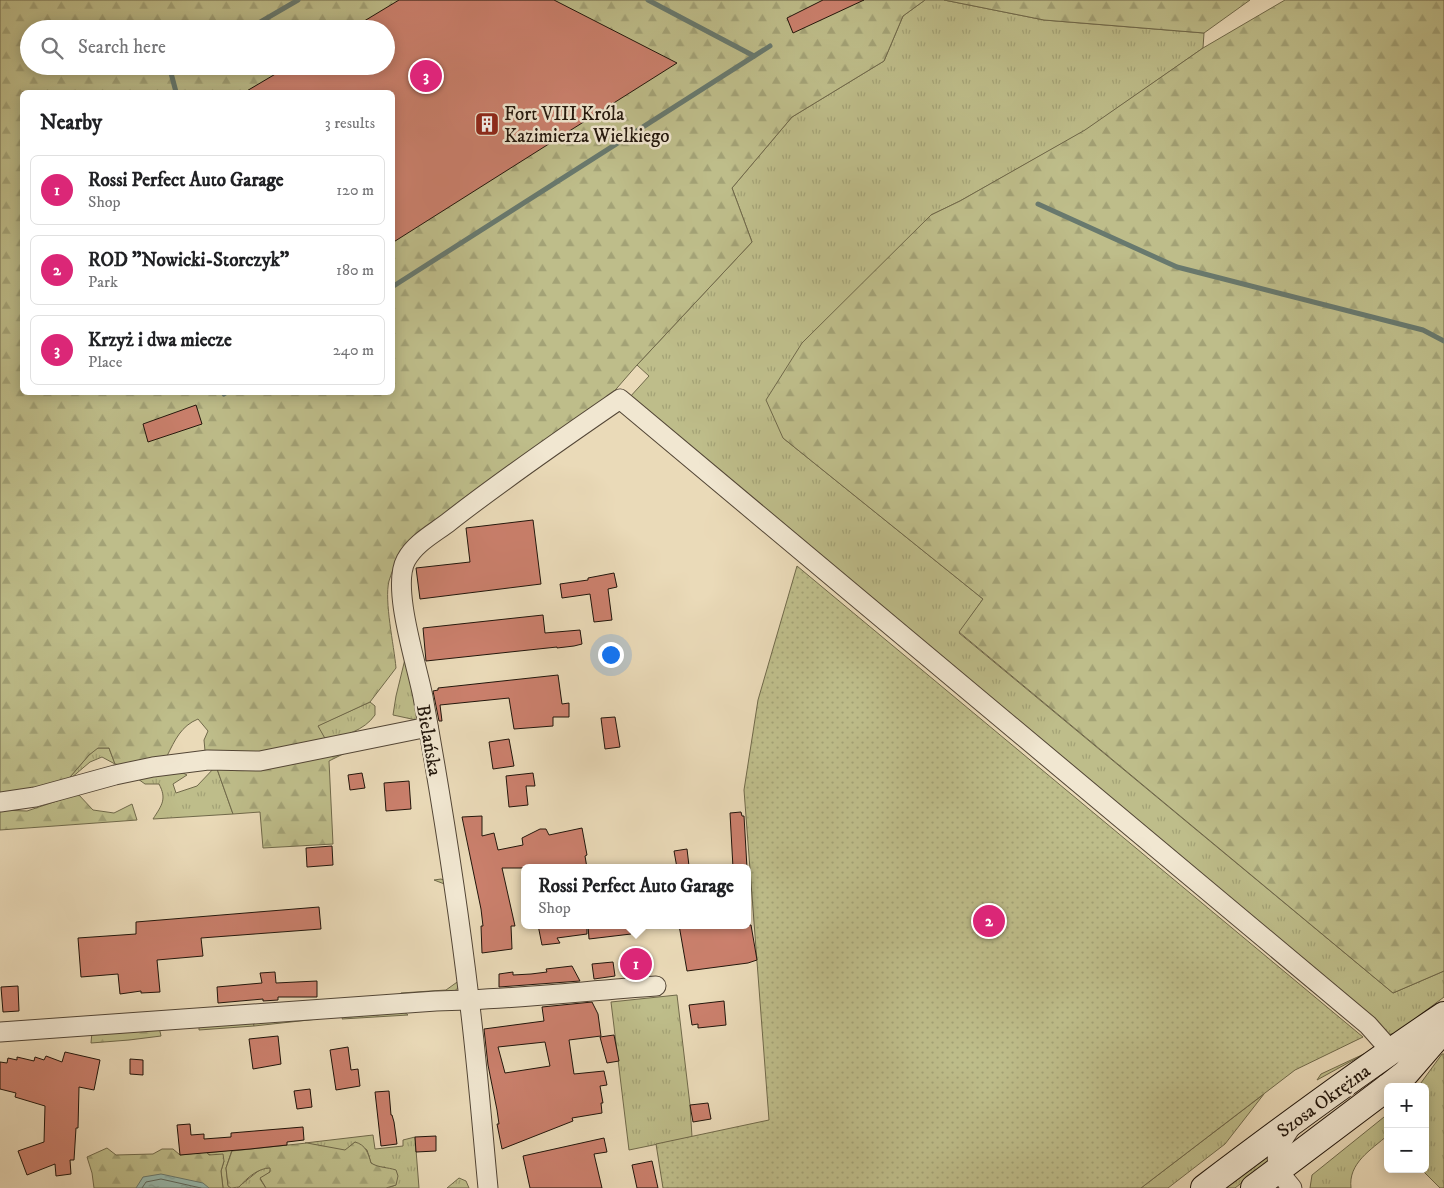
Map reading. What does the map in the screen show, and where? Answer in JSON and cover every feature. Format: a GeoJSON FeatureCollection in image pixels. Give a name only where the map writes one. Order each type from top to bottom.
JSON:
{"type":"FeatureCollection","features":[{"type":"Feature","properties":{"kind":"street","name":"Bielańska"},"geometry":{"type":"LineString","coordinates":[[488,1188],[469,1000],[451,861],[428,727],[405,618],[400,586],[401,574],[405,562],[418,544],[497,484],[620,399],[1361,1019],[1391,1051]]}},
{"type":"Feature","properties":{"kind":"street"},"geometry":{"type":"LineString","coordinates":[[0,802],[15,802],[115,775],[152,768],[208,760],[260,761],[428,727]]}},
{"type":"Feature","properties":{"kind":"street"},"geometry":{"type":"LineString","coordinates":[[0,1032],[656,986]]}},
{"type":"Feature","properties":{"kind":"street","name":"Szosa Okrężna"},"geometry":{"type":"LineString","coordinates":[[1204,1188],[1298,1117],[1444,1015]]}},
{"type":"Feature","properties":{"kind":"street","name":"Szosa Okrężna"},"geometry":{"type":"LineString","coordinates":[[1393,1083],[1406,1073],[1444,1029]]}},
{"type":"Feature","properties":{"kind":"street","name":"Szosa Okrężna"},"geometry":{"type":"LineString","coordinates":[[1254,1188],[1285,1179],[1384,1091]]}},
{"type":"Feature","properties":{"kind":"street"},"geometry":{"type":"LineString","coordinates":[[1285,1179],[1276,1161],[1278,1149],[1298,1117]]}},
{"type":"Feature","properties":{"kind":"green space"},"geometry":{"type":"Polygon","coordinates":[[[0,0],[925,0],[903,16],[884,61],[792,117],[732,188],[752,242],[604,403],[402,552],[389,581],[388,590],[388,611],[396,668],[370,702],[318,726],[327,742],[265,754],[217,755],[205,751],[204,740],[208,731],[198,719],[187,725],[176,739],[167,756],[126,766],[115,764],[109,748],[98,748],[89,755],[64,784],[0,797],[0,0]]]}},
{"type":"Feature","properties":{"kind":"green space"},"geometry":{"type":"Polygon","coordinates":[[[925,0],[944,0],[1044,20],[1204,33],[1203,48],[1086,130],[960,201],[931,215],[783,438],[983,599],[959,633],[1393,993],[1444,971],[1444,997],[1396,1033],[1387,1035],[948,666],[880,604],[629,398],[649,376],[637,365],[752,242],[732,188],[792,117],[884,61],[903,16],[925,0]]]}},
{"type":"Feature","properties":{"kind":"green space"},"geometry":{"type":"Polygon","coordinates":[[[944,0],[1250,0],[1204,33],[1044,20],[944,0]]]}},
{"type":"Feature","properties":{"kind":"green space"},"geometry":{"type":"Polygon","coordinates":[[[1285,0],[1444,0],[1444,971],[1393,993],[959,632],[983,599],[783,438],[766,400],[802,343],[931,215],[960,201],[1085,130],[1203,48],[1285,0]]]}},
{"type":"Feature","properties":{"kind":"green space"},"geometry":{"type":"Polygon","coordinates":[[[797,566],[1363,1037],[1295,1070],[1141,1188],[663,1188],[656,1144],[769,1120],[744,790],[758,700],[797,566]]]}},
{"type":"Feature","properties":{"kind":"green space"},"geometry":{"type":"Polygon","coordinates":[[[406,655],[421,721],[393,715],[406,655]]]}},
{"type":"Feature","properties":{"kind":"green space"},"geometry":{"type":"Polygon","coordinates":[[[370,702],[375,706],[375,715],[365,725],[327,742],[317,726],[370,702]]]}},
{"type":"Feature","properties":{"kind":"green space"},"geometry":{"type":"Polygon","coordinates":[[[97,748],[109,748],[115,764],[102,757],[90,762],[64,784],[89,755],[97,748]]]}},
{"type":"Feature","properties":{"kind":"green space"},"geometry":{"type":"Polygon","coordinates":[[[351,750],[329,761],[333,844],[263,848],[260,812],[233,814],[216,766],[351,750]]]}},
{"type":"Feature","properties":{"kind":"green space"},"geometry":{"type":"Polygon","coordinates":[[[216,766],[233,814],[153,819],[159,810],[163,794],[159,784],[145,784],[138,779],[181,772],[187,775],[173,784],[176,793],[197,786],[216,766]]]}},
{"type":"Feature","properties":{"kind":"green space"},"geometry":{"type":"Polygon","coordinates":[[[78,794],[93,810],[114,813],[132,804],[137,820],[0,830],[0,810],[27,811],[78,794]]]}},
{"type":"Feature","properties":{"kind":"green space"},"geometry":{"type":"Polygon","coordinates":[[[441,879],[446,881],[451,892],[461,980],[454,992],[447,995],[406,997],[401,993],[446,990],[460,980],[447,885],[434,880],[441,879]]]}},
{"type":"Feature","properties":{"kind":"green space"},"geometry":{"type":"Polygon","coordinates":[[[677,995],[692,1137],[629,1150],[611,1002],[677,995]]]}},
{"type":"Feature","properties":{"kind":"green space"},"geometry":{"type":"Polygon","coordinates":[[[403,1011],[408,1015],[342,1019],[344,1015],[363,1016],[367,1012],[403,1011]]]}},
{"type":"Feature","properties":{"kind":"green space"},"geometry":{"type":"Polygon","coordinates":[[[318,1015],[318,1019],[254,1026],[253,1019],[318,1015]]]}},
{"type":"Feature","properties":{"kind":"green space"},"geometry":{"type":"Polygon","coordinates":[[[253,1019],[254,1026],[199,1030],[199,1025],[253,1019]]]}},
{"type":"Feature","properties":{"kind":"green space"},"geometry":{"type":"Polygon","coordinates":[[[159,1027],[161,1036],[91,1043],[92,1032],[159,1027]]]}},
{"type":"Feature","properties":{"kind":"green space"},"geometry":{"type":"Polygon","coordinates":[[[1366,1053],[1317,1080],[1321,1074],[1366,1053]]]}},
{"type":"Feature","properties":{"kind":"green space"},"geometry":{"type":"Polygon","coordinates":[[[1442,1054],[1444,1054],[1444,1188],[1440,1188],[1425,1173],[1429,1173],[1429,1083],[1421,1083],[1442,1054]]]}},
{"type":"Feature","properties":{"kind":"green space"},"geometry":{"type":"Polygon","coordinates":[[[1264,1094],[1225,1144],[1168,1188],[1141,1188],[1264,1094]]]}},
{"type":"Feature","properties":{"kind":"green space"},"geometry":{"type":"Polygon","coordinates":[[[1384,1117],[1384,1138],[1357,1164],[1351,1179],[1351,1188],[1310,1188],[1312,1175],[1384,1117]]]}},
{"type":"Feature","properties":{"kind":"green space"},"geometry":{"type":"Polygon","coordinates":[[[373,1135],[375,1149],[403,1146],[403,1140],[415,1137],[419,1188],[386,1188],[396,1185],[385,1167],[379,1168],[371,1163],[367,1150],[355,1142],[345,1151],[305,1143],[373,1135]]]}},
{"type":"Feature","properties":{"kind":"green space"},"geometry":{"type":"Polygon","coordinates":[[[355,1142],[364,1147],[371,1163],[396,1170],[398,1176],[396,1185],[386,1188],[266,1188],[260,1178],[270,1172],[270,1168],[266,1168],[249,1177],[239,1187],[231,1188],[228,1186],[226,1168],[232,1151],[307,1143],[345,1150],[355,1142]]]}},
{"type":"Feature","properties":{"kind":"green space"},"geometry":{"type":"Polygon","coordinates":[[[107,1148],[116,1155],[153,1154],[162,1149],[173,1149],[180,1155],[206,1152],[209,1155],[223,1154],[224,1161],[221,1171],[223,1188],[94,1188],[87,1157],[107,1148]]]}},
{"type":"Feature","properties":{"kind":"green space"},"geometry":{"type":"Polygon","coordinates":[[[1272,1149],[1270,1161],[1235,1188],[1221,1188],[1272,1149]]]}},
{"type":"Feature","properties":{"kind":"green space"},"geometry":{"type":"Polygon","coordinates":[[[232,1150],[226,1168],[228,1185],[231,1188],[223,1188],[221,1171],[224,1161],[206,1153],[232,1150]]]}},
{"type":"Feature","properties":{"kind":"green space"},"geometry":{"type":"Polygon","coordinates":[[[271,1167],[270,1172],[260,1179],[266,1188],[237,1188],[262,1168],[271,1167]]]}},
{"type":"Feature","properties":{"kind":"green space"},"geometry":{"type":"Polygon","coordinates":[[[459,1178],[466,1181],[469,1188],[447,1188],[459,1178]]]}},
{"type":"Feature","properties":{"kind":"water"},"geometry":{"type":"Polygon","coordinates":[[[161,1174],[203,1183],[209,1188],[136,1188],[143,1177],[161,1174]]]}},
{"type":"Feature","properties":{"kind":"building","name":"Fort VIII Króla Kazimierza Wielkiego"},"geometry":{"type":"Polygon","coordinates":[[[399,0],[554,0],[677,63],[395,241],[395,90],[248,90],[274,75],[395,75],[395,20],[366,20],[399,0]]]}},
{"type":"Feature","properties":{"kind":"building"},"geometry":{"type":"Polygon","coordinates":[[[823,0],[864,0],[793,33],[787,18],[823,0]]]}},
{"type":"Feature","properties":{"kind":"building"},"geometry":{"type":"Polygon","coordinates":[[[196,405],[202,424],[148,442],[143,424],[196,405]]]}},
{"type":"Feature","properties":{"kind":"building"},"geometry":{"type":"Polygon","coordinates":[[[533,520],[541,584],[420,599],[416,568],[470,562],[466,528],[533,520]]]}},
{"type":"Feature","properties":{"kind":"building"},"geometry":{"type":"Polygon","coordinates":[[[614,573],[617,587],[608,589],[612,620],[594,622],[590,594],[562,598],[560,584],[588,580],[588,578],[614,573]]]}},
{"type":"Feature","properties":{"kind":"building"},"geometry":{"type":"Polygon","coordinates":[[[543,615],[545,633],[580,630],[582,644],[426,661],[423,628],[543,615]]]}},
{"type":"Feature","properties":{"kind":"building"},"geometry":{"type":"Polygon","coordinates":[[[558,675],[562,704],[569,703],[569,717],[553,717],[553,726],[514,729],[509,698],[440,705],[442,721],[439,721],[433,691],[438,690],[438,688],[558,675]]]}},
{"type":"Feature","properties":{"kind":"building"},"geometry":{"type":"Polygon","coordinates":[[[615,717],[620,747],[605,749],[601,718],[615,717]]]}},
{"type":"Feature","properties":{"kind":"building"},"geometry":{"type":"Polygon","coordinates":[[[509,739],[514,766],[493,769],[489,742],[509,739]]]}},
{"type":"Feature","properties":{"kind":"building"},"geometry":{"type":"Polygon","coordinates":[[[362,773],[365,788],[350,790],[348,775],[362,773]]]}},
{"type":"Feature","properties":{"kind":"building"},"geometry":{"type":"Polygon","coordinates":[[[533,773],[535,786],[526,786],[528,805],[509,807],[506,776],[533,773]]]}},
{"type":"Feature","properties":{"kind":"building"},"geometry":{"type":"Polygon","coordinates":[[[409,781],[411,809],[386,811],[384,783],[409,781]]]}},
{"type":"Feature","properties":{"kind":"building"},"geometry":{"type":"Polygon","coordinates":[[[741,812],[742,816],[744,816],[747,864],[733,864],[730,813],[741,812]]]}},
{"type":"Feature","properties":{"kind":"building"},"geometry":{"type":"Polygon","coordinates":[[[482,816],[482,836],[494,833],[498,850],[523,845],[522,838],[540,829],[546,829],[549,835],[582,828],[587,855],[585,856],[586,864],[521,864],[521,868],[502,868],[515,926],[511,926],[512,949],[482,953],[481,926],[483,926],[481,909],[462,817],[482,816]]]}},
{"type":"Feature","properties":{"kind":"building"},"geometry":{"type":"Polygon","coordinates":[[[332,846],[333,865],[307,867],[306,848],[332,846]]]}},
{"type":"Feature","properties":{"kind":"building"},"geometry":{"type":"Polygon","coordinates":[[[687,849],[689,864],[676,864],[674,851],[687,849]]]}},
{"type":"Feature","properties":{"kind":"building"},"geometry":{"type":"Polygon","coordinates":[[[319,907],[321,929],[201,938],[203,956],[157,960],[160,992],[141,993],[141,991],[120,994],[118,974],[81,977],[78,938],[136,934],[136,922],[319,907]]]}},
{"type":"Feature","properties":{"kind":"building"},"geometry":{"type":"Polygon","coordinates":[[[751,925],[757,960],[748,963],[687,971],[680,929],[751,929],[751,925]]]}},
{"type":"Feature","properties":{"kind":"building"},"geometry":{"type":"Polygon","coordinates":[[[539,929],[587,929],[587,934],[557,938],[560,943],[542,945],[539,929]]]}},
{"type":"Feature","properties":{"kind":"building"},"geometry":{"type":"Polygon","coordinates":[[[588,929],[630,929],[631,934],[589,939],[588,929]]]}},
{"type":"Feature","properties":{"kind":"building"},"geometry":{"type":"Polygon","coordinates":[[[613,962],[615,976],[594,979],[592,964],[613,962]]]}},
{"type":"Feature","properties":{"kind":"building"},"geometry":{"type":"Polygon","coordinates":[[[572,966],[580,981],[499,987],[499,974],[513,972],[513,975],[531,974],[547,972],[546,969],[572,966]]]}},
{"type":"Feature","properties":{"kind":"building"},"geometry":{"type":"Polygon","coordinates":[[[275,972],[276,983],[317,981],[317,997],[278,997],[278,1000],[263,1001],[263,999],[218,1003],[217,987],[262,983],[260,973],[275,972]]]}},
{"type":"Feature","properties":{"kind":"building"},"geometry":{"type":"Polygon","coordinates":[[[18,986],[19,1011],[3,1012],[1,987],[18,986]]]}},
{"type":"Feature","properties":{"kind":"building"},"geometry":{"type":"Polygon","coordinates":[[[724,1001],[726,1025],[698,1028],[698,1024],[692,1025],[689,1005],[724,1001]]]}},
{"type":"Feature","properties":{"kind":"building"},"geometry":{"type":"Polygon","coordinates":[[[592,1002],[598,1014],[601,1036],[569,1040],[574,1074],[604,1071],[607,1085],[600,1086],[603,1103],[601,1103],[602,1113],[572,1118],[573,1121],[502,1149],[484,1029],[544,1021],[542,1007],[592,1002]],[[545,1042],[498,1047],[505,1073],[550,1066],[545,1042]]]}},
{"type":"Feature","properties":{"kind":"building"},"geometry":{"type":"Polygon","coordinates":[[[614,1035],[619,1061],[607,1063],[600,1037],[614,1035]]]}},
{"type":"Feature","properties":{"kind":"building"},"geometry":{"type":"Polygon","coordinates":[[[278,1036],[281,1064],[253,1069],[249,1039],[278,1036]]]}},
{"type":"Feature","properties":{"kind":"building"},"geometry":{"type":"Polygon","coordinates":[[[348,1047],[351,1070],[358,1069],[360,1086],[336,1090],[330,1050],[348,1047]]]}},
{"type":"Feature","properties":{"kind":"building"},"geometry":{"type":"Polygon","coordinates":[[[65,1052],[100,1060],[94,1090],[79,1087],[78,1128],[76,1128],[74,1160],[70,1160],[71,1174],[56,1176],[55,1164],[27,1175],[18,1151],[44,1142],[45,1106],[15,1097],[16,1093],[0,1089],[0,1062],[7,1063],[8,1058],[17,1060],[17,1057],[34,1061],[35,1057],[44,1060],[46,1056],[62,1062],[65,1052]]]}},
{"type":"Feature","properties":{"kind":"building"},"geometry":{"type":"Polygon","coordinates":[[[130,1059],[143,1060],[143,1075],[130,1074],[130,1059]]]}},
{"type":"Feature","properties":{"kind":"building"},"geometry":{"type":"Polygon","coordinates":[[[310,1089],[312,1107],[297,1109],[294,1091],[310,1089]]]}},
{"type":"Feature","properties":{"kind":"building"},"geometry":{"type":"Polygon","coordinates":[[[389,1091],[391,1115],[394,1122],[397,1144],[381,1146],[375,1092],[389,1091]]]}},
{"type":"Feature","properties":{"kind":"building"},"geometry":{"type":"Polygon","coordinates":[[[708,1103],[711,1119],[693,1122],[690,1105],[708,1103]]]}},
{"type":"Feature","properties":{"kind":"building"},"geometry":{"type":"Polygon","coordinates":[[[190,1124],[191,1135],[204,1134],[204,1139],[231,1137],[231,1133],[303,1127],[304,1140],[287,1142],[287,1145],[180,1155],[177,1125],[190,1124]]]}},
{"type":"Feature","properties":{"kind":"building"},"geometry":{"type":"Polygon","coordinates":[[[436,1136],[436,1151],[416,1152],[415,1137],[436,1136]]]}},
{"type":"Feature","properties":{"kind":"building"},"geometry":{"type":"Polygon","coordinates":[[[604,1138],[607,1152],[594,1154],[602,1188],[530,1188],[523,1156],[604,1138]]]}},
{"type":"Feature","properties":{"kind":"building"},"geometry":{"type":"Polygon","coordinates":[[[652,1161],[658,1188],[637,1188],[632,1165],[652,1161]]]}},
{"type":"Feature","properties":{"kind":"waterway"},"geometry":{"type":"LineString","coordinates":[[264,20],[298,0]]}},
{"type":"Feature","properties":{"kind":"waterway"},"geometry":{"type":"LineString","coordinates":[[648,0],[754,56]]}},
{"type":"Feature","properties":{"kind":"waterway"},"geometry":{"type":"LineString","coordinates":[[395,285],[770,46]]}},
{"type":"Feature","properties":{"kind":"waterway"},"geometry":{"type":"LineString","coordinates":[[172,75],[175,90]]}},
{"type":"Feature","properties":{"kind":"waterway"},"geometry":{"type":"LineString","coordinates":[[1038,204],[1177,267],[1423,330],[1444,341]]}},
{"type":"Feature","properties":{"kind":"place","name":"Krzyż i dwa miecze"},"geometry":{"type":"Point","coordinates":[426,76]}},
{"type":"Feature","properties":{"kind":"place","name":"Fort VIII Króla Kazimierza Wielkiego"},"geometry":{"type":"Point","coordinates":[487,124]}},
{"type":"Feature","properties":{"kind":"place","name":"ROD \"Nowicki-Storczyk\""},"geometry":{"type":"Point","coordinates":[989,921]}},
{"type":"Feature","properties":{"kind":"place","name":"Rossi Perfect Auto Garage"},"geometry":{"type":"Point","coordinates":[636,964]}}]}
